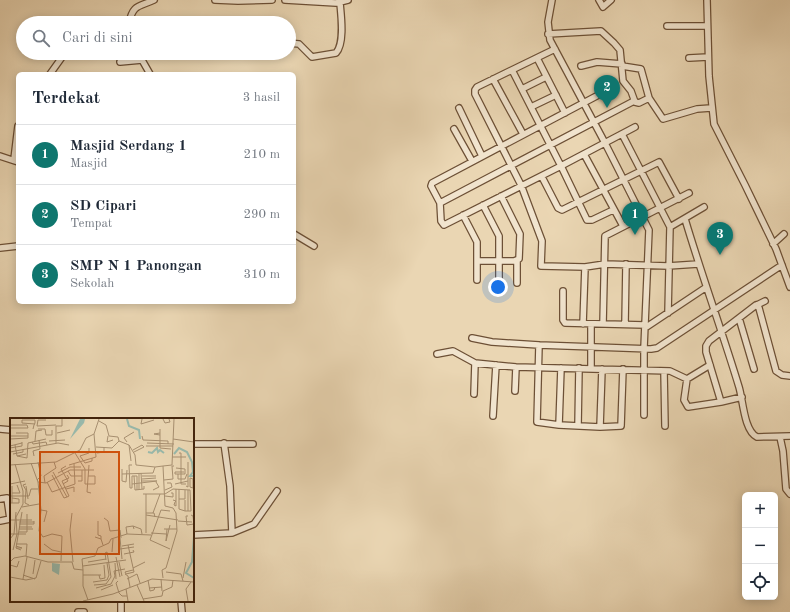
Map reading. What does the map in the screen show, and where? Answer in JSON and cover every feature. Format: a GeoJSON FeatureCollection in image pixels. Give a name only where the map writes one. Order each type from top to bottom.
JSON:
{"type":"FeatureCollection","features":[{"type":"Feature","properties":{"kind":"street"},"geometry":{"type":"LineString","coordinates":[[132,16],[134,9],[141,4],[154,0]]}},
{"type":"Feature","properties":{"kind":"street"},"geometry":{"type":"LineString","coordinates":[[215,0],[238,2],[272,0]]}},
{"type":"Feature","properties":{"kind":"street"},"geometry":{"type":"LineString","coordinates":[[285,0],[340,3],[348,0]]}},
{"type":"Feature","properties":{"kind":"street"},"geometry":{"type":"LineString","coordinates":[[552,0],[548,22],[548,34],[649,230],[644,348],[644,415]]}},
{"type":"Feature","properties":{"kind":"street"},"geometry":{"type":"LineString","coordinates":[[599,0],[603,6],[610,0]]}},
{"type":"Feature","properties":{"kind":"street"},"geometry":{"type":"LineString","coordinates":[[707,0],[711,108],[716,131],[745,185],[773,244],[790,287]]}},
{"type":"Feature","properties":{"kind":"street"},"geometry":{"type":"LineString","coordinates":[[296,44],[299,44],[312,57],[336,53],[340,44],[342,26],[340,3]]}},
{"type":"Feature","properties":{"kind":"street"},"geometry":{"type":"LineString","coordinates":[[668,26],[707,26]]}},
{"type":"Feature","properties":{"kind":"street"},"geometry":{"type":"LineString","coordinates":[[548,34],[600,31],[620,50],[623,81],[631,91],[634,101]]}},
{"type":"Feature","properties":{"kind":"street"},"geometry":{"type":"LineString","coordinates":[[555,49],[477,87],[475,92],[512,164],[542,241],[540,266],[585,266],[605,264],[668,266],[698,264]]}},
{"type":"Feature","properties":{"kind":"street"},"geometry":{"type":"LineString","coordinates":[[689,58],[708,57]]}},
{"type":"Feature","properties":{"kind":"street"},"geometry":{"type":"LineString","coordinates":[[537,58],[565,113]]}},
{"type":"Feature","properties":{"kind":"street"},"geometry":{"type":"LineString","coordinates":[[51,72],[60,60]]}},
{"type":"Feature","properties":{"kind":"street"},"geometry":{"type":"LineString","coordinates":[[120,62],[142,60],[149,72]]}},
{"type":"Feature","properties":{"kind":"street"},"geometry":{"type":"LineString","coordinates":[[581,66],[597,62],[641,69],[649,98],[663,119],[697,109],[711,108]]}},
{"type":"Feature","properties":{"kind":"street"},"geometry":{"type":"LineString","coordinates":[[512,70],[587,220],[592,220],[613,210]]}},
{"type":"Feature","properties":{"kind":"street"},"geometry":{"type":"LineString","coordinates":[[522,89],[546,77]]}},
{"type":"Feature","properties":{"kind":"street"},"geometry":{"type":"LineString","coordinates":[[493,79],[523,134]]}},
{"type":"Feature","properties":{"kind":"street"},"geometry":{"type":"LineString","coordinates":[[606,91],[431,184],[440,204],[442,221],[444,225],[521,185],[542,177],[635,127]]}},
{"type":"Feature","properties":{"kind":"street"},"geometry":{"type":"LineString","coordinates":[[531,108],[556,95]]}},
{"type":"Feature","properties":{"kind":"street"},"geometry":{"type":"LineString","coordinates":[[440,204],[512,164],[550,146],[634,101],[639,103],[649,98]]}},
{"type":"Feature","properties":{"kind":"street"},"geometry":{"type":"LineString","coordinates":[[459,108],[482,156]]}},
{"type":"Feature","properties":{"kind":"street"},"geometry":{"type":"LineString","coordinates":[[454,130],[472,161]]}},
{"type":"Feature","properties":{"kind":"street"},"geometry":{"type":"LineString","coordinates":[[622,134],[670,227],[668,313]]}},
{"type":"Feature","properties":{"kind":"street"},"geometry":{"type":"LineString","coordinates":[[584,154],[623,226]]}},
{"type":"Feature","properties":{"kind":"street"},"geometry":{"type":"LineString","coordinates":[[0,156],[16,161]]}},
{"type":"Feature","properties":{"kind":"street"},"geometry":{"type":"LineString","coordinates":[[542,177],[560,210],[564,210],[659,162],[679,198]]}},
{"type":"Feature","properties":{"kind":"street"},"geometry":{"type":"LineString","coordinates":[[603,324],[605,236],[689,193]]}},
{"type":"Feature","properties":{"kind":"street"},"geometry":{"type":"LineString","coordinates":[[502,196],[520,234],[520,256],[518,260],[517,283]]}},
{"type":"Feature","properties":{"kind":"street"},"geometry":{"type":"LineString","coordinates":[[483,205],[499,236],[499,278]]}},
{"type":"Feature","properties":{"kind":"street"},"geometry":{"type":"LineString","coordinates":[[670,227],[704,207]]}},
{"type":"Feature","properties":{"kind":"street"},"geometry":{"type":"LineString","coordinates":[[463,215],[477,242],[477,280]]}},
{"type":"Feature","properties":{"kind":"street"},"geometry":{"type":"LineString","coordinates":[[684,219],[705,288],[722,332],[742,397],[748,428],[752,434],[757,437],[790,436]]}},
{"type":"Feature","properties":{"kind":"street"},"geometry":{"type":"LineString","coordinates":[[773,244],[784,234]]}},
{"type":"Feature","properties":{"kind":"street"},"geometry":{"type":"LineString","coordinates":[[296,235],[314,246]]}},
{"type":"Feature","properties":{"kind":"street"},"geometry":{"type":"LineString","coordinates":[[0,248],[16,246]]}},
{"type":"Feature","properties":{"kind":"street"},"geometry":{"type":"LineString","coordinates":[[477,261],[518,260]]}},
{"type":"Feature","properties":{"kind":"street"},"geometry":{"type":"LineString","coordinates":[[625,324],[626,264]]}},
{"type":"Feature","properties":{"kind":"street"},"geometry":{"type":"LineString","coordinates":[[472,338],[492,342],[539,345],[651,349],[660,347],[714,309],[782,265]]}},
{"type":"Feature","properties":{"kind":"street"},"geometry":{"type":"LineString","coordinates":[[583,324],[585,266]]}},
{"type":"Feature","properties":{"kind":"street"},"geometry":{"type":"LineString","coordinates":[[563,291],[564,322],[645,326],[668,313],[705,288]]}},
{"type":"Feature","properties":{"kind":"street"},"geometry":{"type":"LineString","coordinates":[[721,402],[706,352],[706,346],[709,341],[738,318],[765,301]]}},
{"type":"Feature","properties":{"kind":"street"},"geometry":{"type":"LineString","coordinates":[[757,305],[776,371],[782,375],[790,376]]}},
{"type":"Feature","properties":{"kind":"street"},"geometry":{"type":"LineString","coordinates":[[738,318],[754,369]]}},
{"type":"Feature","properties":{"kind":"street"},"geometry":{"type":"LineString","coordinates":[[591,324],[591,368]]}},
{"type":"Feature","properties":{"kind":"street"},"geometry":{"type":"LineString","coordinates":[[539,345],[536,421],[539,423],[600,427],[621,426],[623,369]]}},
{"type":"Feature","properties":{"kind":"street"},"geometry":{"type":"LineString","coordinates":[[437,354],[453,351],[475,363],[496,366],[672,371],[687,379]]}},
{"type":"Feature","properties":{"kind":"street"},"geometry":{"type":"LineString","coordinates":[[474,394],[475,363]]}},
{"type":"Feature","properties":{"kind":"street"},"geometry":{"type":"LineString","coordinates":[[687,379],[710,365]]}},
{"type":"Feature","properties":{"kind":"street"},"geometry":{"type":"LineString","coordinates":[[493,416],[496,366]]}},
{"type":"Feature","properties":{"kind":"street"},"geometry":{"type":"LineString","coordinates":[[515,391],[516,366]]}},
{"type":"Feature","properties":{"kind":"street"},"geometry":{"type":"LineString","coordinates":[[559,425],[561,368]]}},
{"type":"Feature","properties":{"kind":"street"},"geometry":{"type":"LineString","coordinates":[[578,426],[579,368]]}},
{"type":"Feature","properties":{"kind":"street"},"geometry":{"type":"LineString","coordinates":[[600,427],[602,369]]}},
{"type":"Feature","properties":{"kind":"street"},"geometry":{"type":"LineString","coordinates":[[664,371],[665,426]]}},
{"type":"Feature","properties":{"kind":"street"},"geometry":{"type":"LineString","coordinates":[[687,379],[684,400],[688,407],[704,406],[742,397]]}},
{"type":"Feature","properties":{"kind":"street"},"geometry":{"type":"LineString","coordinates":[[0,429],[10,430]]}},
{"type":"Feature","properties":{"kind":"street"},"geometry":{"type":"LineString","coordinates":[[780,436],[783,451],[786,489],[790,494]]}},
{"type":"Feature","properties":{"kind":"street"},"geometry":{"type":"LineString","coordinates":[[224,443],[230,486],[232,533]]}},
{"type":"Feature","properties":{"kind":"street"},"geometry":{"type":"LineString","coordinates":[[194,444],[253,444]]}},
{"type":"Feature","properties":{"kind":"street"},"geometry":{"type":"LineString","coordinates":[[194,535],[232,533],[257,520],[277,491]]}},
{"type":"Feature","properties":{"kind":"street"},"geometry":{"type":"LineString","coordinates":[[0,499],[7,498],[10,519],[0,521]]}},
{"type":"Feature","properties":{"kind":"street"},"geometry":{"type":"LineString","coordinates":[[181,602],[182,612]]}},
{"type":"Feature","properties":{"kind":"street"},"geometry":{"type":"LineString","coordinates":[[78,612],[84,612]]}},
{"type":"Feature","properties":{"kind":"place","name":"SD Cipari"},"geometry":{"type":"Point","coordinates":[607,108]}},
{"type":"Feature","properties":{"kind":"place","name":"Masjid Serdang 1"},"geometry":{"type":"Point","coordinates":[635,235]}},
{"type":"Feature","properties":{"kind":"place","name":"SMP N 1 Panongan"},"geometry":{"type":"Point","coordinates":[720,255]}}]}
